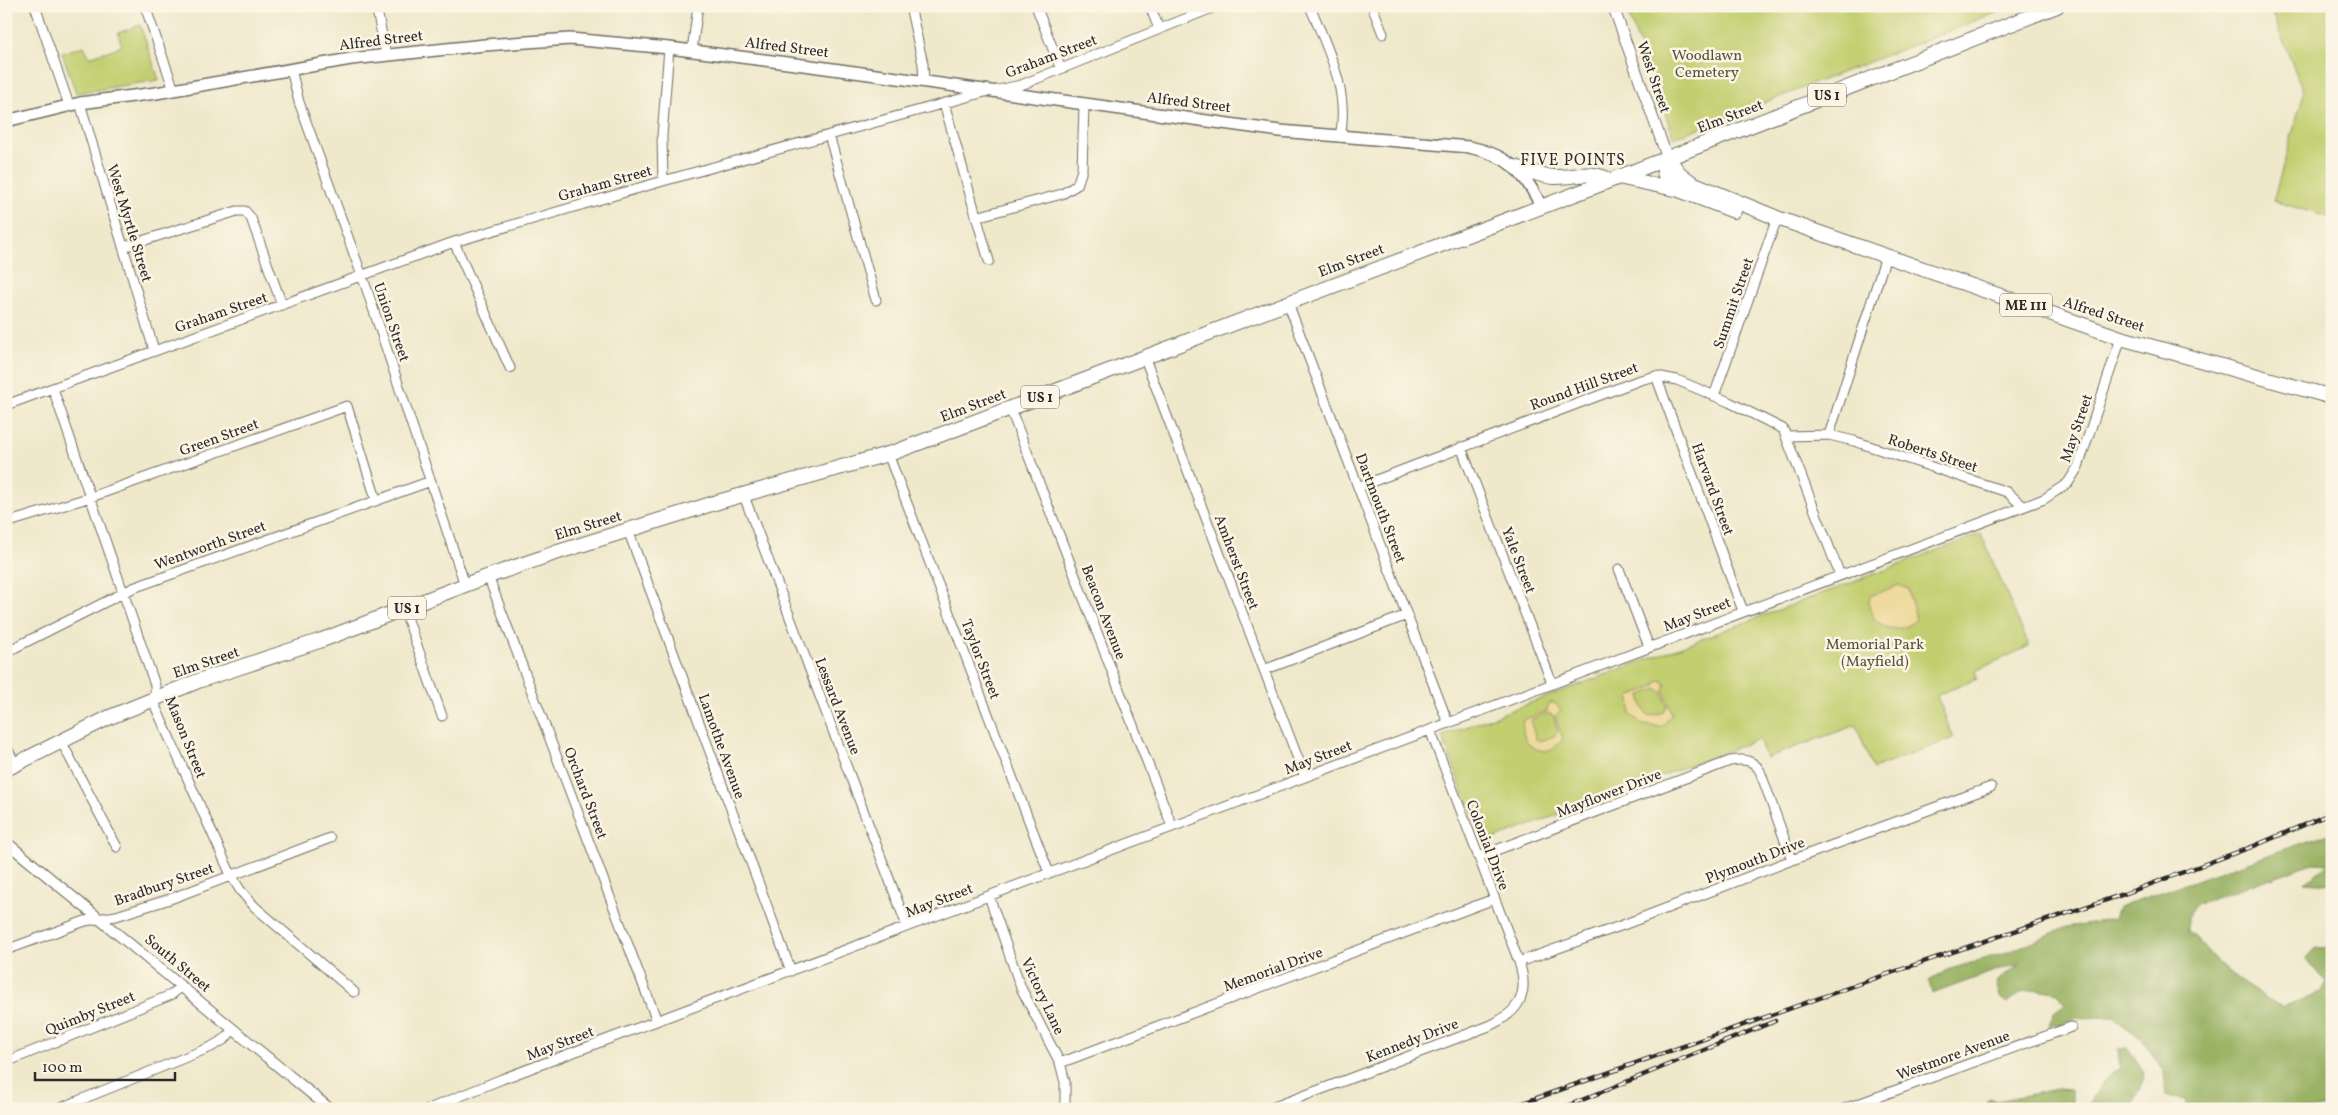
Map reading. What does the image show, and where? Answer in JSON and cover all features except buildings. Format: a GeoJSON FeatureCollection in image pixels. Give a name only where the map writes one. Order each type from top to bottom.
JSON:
{"type":"FeatureCollection","features":[{"type":"Feature","properties":{"kind":"main road","name":"Elm Street"},"geometry":{"type":"LineString","coordinates":[[11,767],[61,741],[154,698],[322,640],[488,576],[628,530],[888,454],[1288,303],[2058,6]]}},
{"type":"Feature","properties":{"kind":"main road","name":"Alfred Street"},"geometry":{"type":"LineString","coordinates":[[6,121],[74,104],[174,90],[386,54],[570,40],[669,48],[1084,105],[1340,137],[1469,147],[1494,154],[1515,167],[1553,177],[1592,173],[1678,190],[1738,212],[1756,211]]}},
{"type":"Feature","properties":{"kind":"main road","name":"Alfred Street"},"geometry":{"type":"LineString","coordinates":[[1667,157],[1679,173],[1692,183],[1756,211],[2121,338],[2332,397]]}},
{"type":"Feature","properties":{"kind":"main road"},"geometry":{"type":"LineString","coordinates":[[1667,157],[1663,168],[1664,174],[1678,190]]}},
{"type":"Feature","properties":{"kind":"main road","name":"Alfred Street"},"geometry":{"type":"LineString","coordinates":[[1515,167],[1531,187],[1541,206]]}},
{"type":"Feature","properties":{"kind":"street","name":"West Myrtle Street"},"geometry":{"type":"LineString","coordinates":[[35,6],[74,104],[123,247],[154,350]]}},
{"type":"Feature","properties":{"kind":"street"},"geometry":{"type":"LineString","coordinates":[[145,6],[174,90]]}},
{"type":"Feature","properties":{"kind":"street"},"geometry":{"type":"LineString","coordinates":[[376,6],[386,54]]}},
{"type":"Feature","properties":{"kind":"street"},"geometry":{"type":"LineString","coordinates":[[692,51],[698,6]]}},
{"type":"Feature","properties":{"kind":"street"},"geometry":{"type":"LineString","coordinates":[[910,6],[923,64],[924,82]]}},
{"type":"Feature","properties":{"kind":"street"},"geometry":{"type":"LineString","coordinates":[[1036,6],[1060,67]]}},
{"type":"Feature","properties":{"kind":"street"},"geometry":{"type":"LineString","coordinates":[[1150,6],[1159,29]]}},
{"type":"Feature","properties":{"kind":"street","name":"Graham Street"},"geometry":{"type":"LineString","coordinates":[[6,405],[454,242],[662,181],[944,103],[1021,85],[1060,67],[1217,6]]}},
{"type":"Feature","properties":{"kind":"street"},"geometry":{"type":"LineString","coordinates":[[1310,6],[1339,79],[1343,102],[1340,137]]}},
{"type":"Feature","properties":{"kind":"street"},"geometry":{"type":"LineString","coordinates":[[1372,6],[1383,34]]}},
{"type":"Feature","properties":{"kind":"street","name":"West Street"},"geometry":{"type":"LineString","coordinates":[[1613,6],[1667,157]]}},
{"type":"Feature","properties":{"kind":"street"},"geometry":{"type":"LineString","coordinates":[[662,181],[662,136],[669,48]]}},
{"type":"Feature","properties":{"kind":"street","name":"Union Street"},"geometry":{"type":"LineString","coordinates":[[291,69],[299,102],[362,275],[465,585]]}},
{"type":"Feature","properties":{"kind":"street"},"geometry":{"type":"LineString","coordinates":[[944,103],[989,261]]}},
{"type":"Feature","properties":{"kind":"street"},"geometry":{"type":"LineString","coordinates":[[976,217],[1062,194],[1077,185],[1082,170],[1084,105]]}},
{"type":"Feature","properties":{"kind":"street"},"geometry":{"type":"LineString","coordinates":[[829,135],[876,300]]}},
{"type":"Feature","properties":{"kind":"street"},"geometry":{"type":"LineString","coordinates":[[123,247],[237,211],[245,212],[251,218],[282,305]]}},
{"type":"Feature","properties":{"kind":"street","name":"Summit Street"},"geometry":{"type":"LineString","coordinates":[[1714,396],[1777,218]]}},
{"type":"Feature","properties":{"kind":"street"},"geometry":{"type":"LineString","coordinates":[[454,242],[510,368]]}},
{"type":"Feature","properties":{"kind":"street"},"geometry":{"type":"LineString","coordinates":[[1829,435],[1886,256]]}},
{"type":"Feature","properties":{"kind":"street","name":"Dartmouth Street"},"geometry":{"type":"LineString","coordinates":[[1288,303],[1448,723]]}},
{"type":"Feature","properties":{"kind":"street","name":"May Street"},"geometry":{"type":"LineString","coordinates":[[430,1109],[907,926],[2057,492],[2068,483],[2076,471],[2121,338]]}},
{"type":"Feature","properties":{"kind":"street","name":"Amherst Street"},"geometry":{"type":"LineString","coordinates":[[1144,356],[1305,777]]}},
{"type":"Feature","properties":{"kind":"street","name":"Round Hill Street"},"geometry":{"type":"LineString","coordinates":[[1358,487],[1556,410],[1656,376],[1677,380],[1714,396],[1776,425],[1783,429],[1788,436]]}},
{"type":"Feature","properties":{"kind":"street","name":"Harvard Street"},"geometry":{"type":"LineString","coordinates":[[1656,376],[1743,611]]}},
{"type":"Feature","properties":{"kind":"street","name":"Mason Street"},"geometry":{"type":"LineString","coordinates":[[53,389],[155,685],[154,698],[156,708],[231,875],[240,890],[255,907],[354,992]]}},
{"type":"Feature","properties":{"kind":"street","name":"Green Street"},"geometry":{"type":"LineString","coordinates":[[6,523],[91,497],[347,406],[376,499]]}},
{"type":"Feature","properties":{"kind":"street","name":"Beacon Avenue"},"geometry":{"type":"LineString","coordinates":[[1010,408],[1172,826]]}},
{"type":"Feature","properties":{"kind":"street","name":"Roberts Street"},"geometry":{"type":"LineString","coordinates":[[1788,436],[1829,435],[1854,441],[2007,492],[2023,506]]}},
{"type":"Feature","properties":{"kind":"street"},"geometry":{"type":"LineString","coordinates":[[1788,436],[1840,575]]}},
{"type":"Feature","properties":{"kind":"street","name":"Yale Street"},"geometry":{"type":"LineString","coordinates":[[1461,448],[1552,684]]}},
{"type":"Feature","properties":{"kind":"street","name":"Taylor Street"},"geometry":{"type":"LineString","coordinates":[[888,454],[1049,873]]}},
{"type":"Feature","properties":{"kind":"street","name":"Wentworth Street"},"geometry":{"type":"LineString","coordinates":[[6,652],[123,592],[376,499],[432,481]]}},
{"type":"Feature","properties":{"kind":"street","name":"Lessard Avenue"},"geometry":{"type":"LineString","coordinates":[[744,496],[907,926]]}},
{"type":"Feature","properties":{"kind":"street","name":"Lamothe Avenue"},"geometry":{"type":"LineString","coordinates":[[628,530],[791,971]]}},
{"type":"Feature","properties":{"kind":"street"},"geometry":{"type":"LineString","coordinates":[[1619,569],[1649,647]]}},
{"type":"Feature","properties":{"kind":"street","name":"Orchard Street"},"geometry":{"type":"LineString","coordinates":[[488,576],[657,1021]]}},
{"type":"Feature","properties":{"kind":"street"},"geometry":{"type":"LineString","coordinates":[[404,609],[442,716]]}},
{"type":"Feature","properties":{"kind":"street"},"geometry":{"type":"LineString","coordinates":[[1264,670],[1407,615]]}},
{"type":"Feature","properties":{"kind":"street","name":"Colonial Drive"},"geometry":{"type":"LineString","coordinates":[[1430,730],[1494,899],[1524,960]]}},
{"type":"Feature","properties":{"kind":"street"},"geometry":{"type":"LineString","coordinates":[[61,741],[117,847]]}},
{"type":"Feature","properties":{"kind":"street"},"geometry":{"type":"LineString","coordinates":[[6,746],[11,767]]}},
{"type":"Feature","properties":{"kind":"street","name":"Mayflower Drive"},"geometry":{"type":"LineString","coordinates":[[1478,858],[1730,761],[1742,759],[1750,761],[1760,771],[1792,860]]}},
{"type":"Feature","properties":{"kind":"street","name":"Plymouth Drive"},"geometry":{"type":"LineString","coordinates":[[1524,960],[1623,925],[1792,860],[1991,787]]}},
{"type":"Feature","properties":{"kind":"street","name":"Bradbury Street"},"geometry":{"type":"LineString","coordinates":[[6,950],[85,921],[142,909],[330,838]]}},
{"type":"Feature","properties":{"kind":"street","name":"South Street"},"geometry":{"type":"LineString","coordinates":[[6,842],[330,1109]]}},
{"type":"Feature","properties":{"kind":"street","name":"Victory Lane"},"geometry":{"type":"LineString","coordinates":[[989,896],[1022,988],[1060,1063],[1065,1082],[1065,1109]]}},
{"type":"Feature","properties":{"kind":"street","name":"Memorial Drive"},"geometry":{"type":"LineString","coordinates":[[1060,1063],[1494,899]]}},
{"type":"Feature","properties":{"kind":"street","name":"Kennedy Drive"},"geometry":{"type":"LineString","coordinates":[[1269,1109],[1505,1018],[1514,1011],[1521,999],[1524,980],[1524,960]]}},
{"type":"Feature","properties":{"kind":"street","name":"Quimby Street"},"geometry":{"type":"LineString","coordinates":[[6,1062],[171,995],[182,986]]}},
{"type":"Feature","properties":{"kind":"street","name":"Westmore Avenue"},"geometry":{"type":"LineString","coordinates":[[1844,1109],[2071,1027]]}},
{"type":"Feature","properties":{"kind":"street"},"geometry":{"type":"LineString","coordinates":[[58,1109],[211,1047],[225,1039],[233,1029]]}},
{"type":"Feature","properties":{"kind":"green space","name":"Woodlawn Cemetery"},"geometry":{"type":"Polygon","coordinates":[[[1625,6],[2013,6],[1674,138],[1625,6]]]}},
{"type":"Feature","properties":{"kind":"green space"},"geometry":{"type":"Polygon","coordinates":[[[2269,6],[2332,6],[2332,218],[2273,201],[2304,93],[2269,6]]]}},
{"type":"Feature","properties":{"kind":"green space"},"geometry":{"type":"Polygon","coordinates":[[[140,25],[159,80],[76,93],[62,53],[84,46],[89,57],[122,46],[118,33],[140,25]]]}},
{"type":"Feature","properties":{"kind":"green space","name":"Memorial Park (Mayfield)"},"geometry":{"type":"Polygon","coordinates":[[[1981,534],[2029,646],[1975,671],[1977,679],[1937,695],[1953,738],[1873,769],[1856,725],[1766,758],[1759,739],[1491,840],[1484,838],[1479,833],[1442,736],[1981,534]]]}},
{"type":"Feature","properties":{"kind":"green space"},"geometry":{"type":"Polygon","coordinates":[[[2332,833],[2332,884],[2304,882],[2330,864],[2313,863],[2196,905],[2188,917],[2188,931],[2225,970],[2283,1008],[2322,991],[2326,983],[2306,959],[2316,948],[2332,947],[2332,1109],[2188,1109],[2186,1100],[2166,1096],[2164,1072],[2142,1039],[2112,1017],[2077,1018],[2060,1026],[2049,1025],[2054,1012],[2065,1004],[2058,993],[2037,989],[2026,991],[2014,997],[2008,1003],[2000,997],[1996,982],[2020,964],[1997,970],[1932,994],[1929,981],[1947,970],[2008,952],[2067,927],[2114,919],[2118,907],[2332,833]]]}},
{"type":"Feature","properties":{"kind":"green space"},"geometry":{"type":"Polygon","coordinates":[[[2127,1048],[2145,1073],[2133,1109],[2087,1109],[2104,1080],[2120,1068],[2118,1049],[2127,1048]]]}},
{"type":"Feature","properties":{"kind":"green space"},"geometry":{"type":"Polygon","coordinates":[[[2057,1089],[2072,1090],[2072,1109],[1985,1109],[1990,1098],[1997,1101],[2057,1089]]]}},
{"type":"Feature","properties":{"kind":"sand"},"geometry":{"type":"Polygon","coordinates":[[[1899,585],[1908,589],[1916,619],[1909,625],[1900,628],[1884,626],[1872,614],[1869,606],[1870,596],[1899,585]]]}},
{"type":"Feature","properties":{"kind":"sand"},"geometry":{"type":"Polygon","coordinates":[[[1661,680],[1666,685],[1664,691],[1672,714],[1662,727],[1644,725],[1631,715],[1630,696],[1655,686],[1661,680]],[[1657,689],[1641,695],[1643,707],[1650,716],[1664,712],[1667,706],[1662,692],[1657,689]]]}},
{"type":"Feature","properties":{"kind":"sand"},"geometry":{"type":"Polygon","coordinates":[[[1549,703],[1555,703],[1561,710],[1555,716],[1563,739],[1552,750],[1545,751],[1533,748],[1529,744],[1523,734],[1523,720],[1547,711],[1549,703]],[[1548,713],[1532,719],[1531,723],[1536,739],[1540,741],[1554,736],[1558,732],[1553,715],[1548,713]]]}},
{"type":"Feature","properties":{"kind":"railway"},"geometry":{"type":"LineString","coordinates":[[1506,1109],[1876,978],[2124,894],[2254,846],[2332,813]]}},
{"type":"Feature","properties":{"kind":"railway"},"geometry":{"type":"LineString","coordinates":[[1560,1109],[1775,1021]]}},
{"type":"Feature","properties":{"kind":"district","name":"FIVE POINTS"},"geometry":{"type":"Point","coordinates":[1573,159]}}]}
